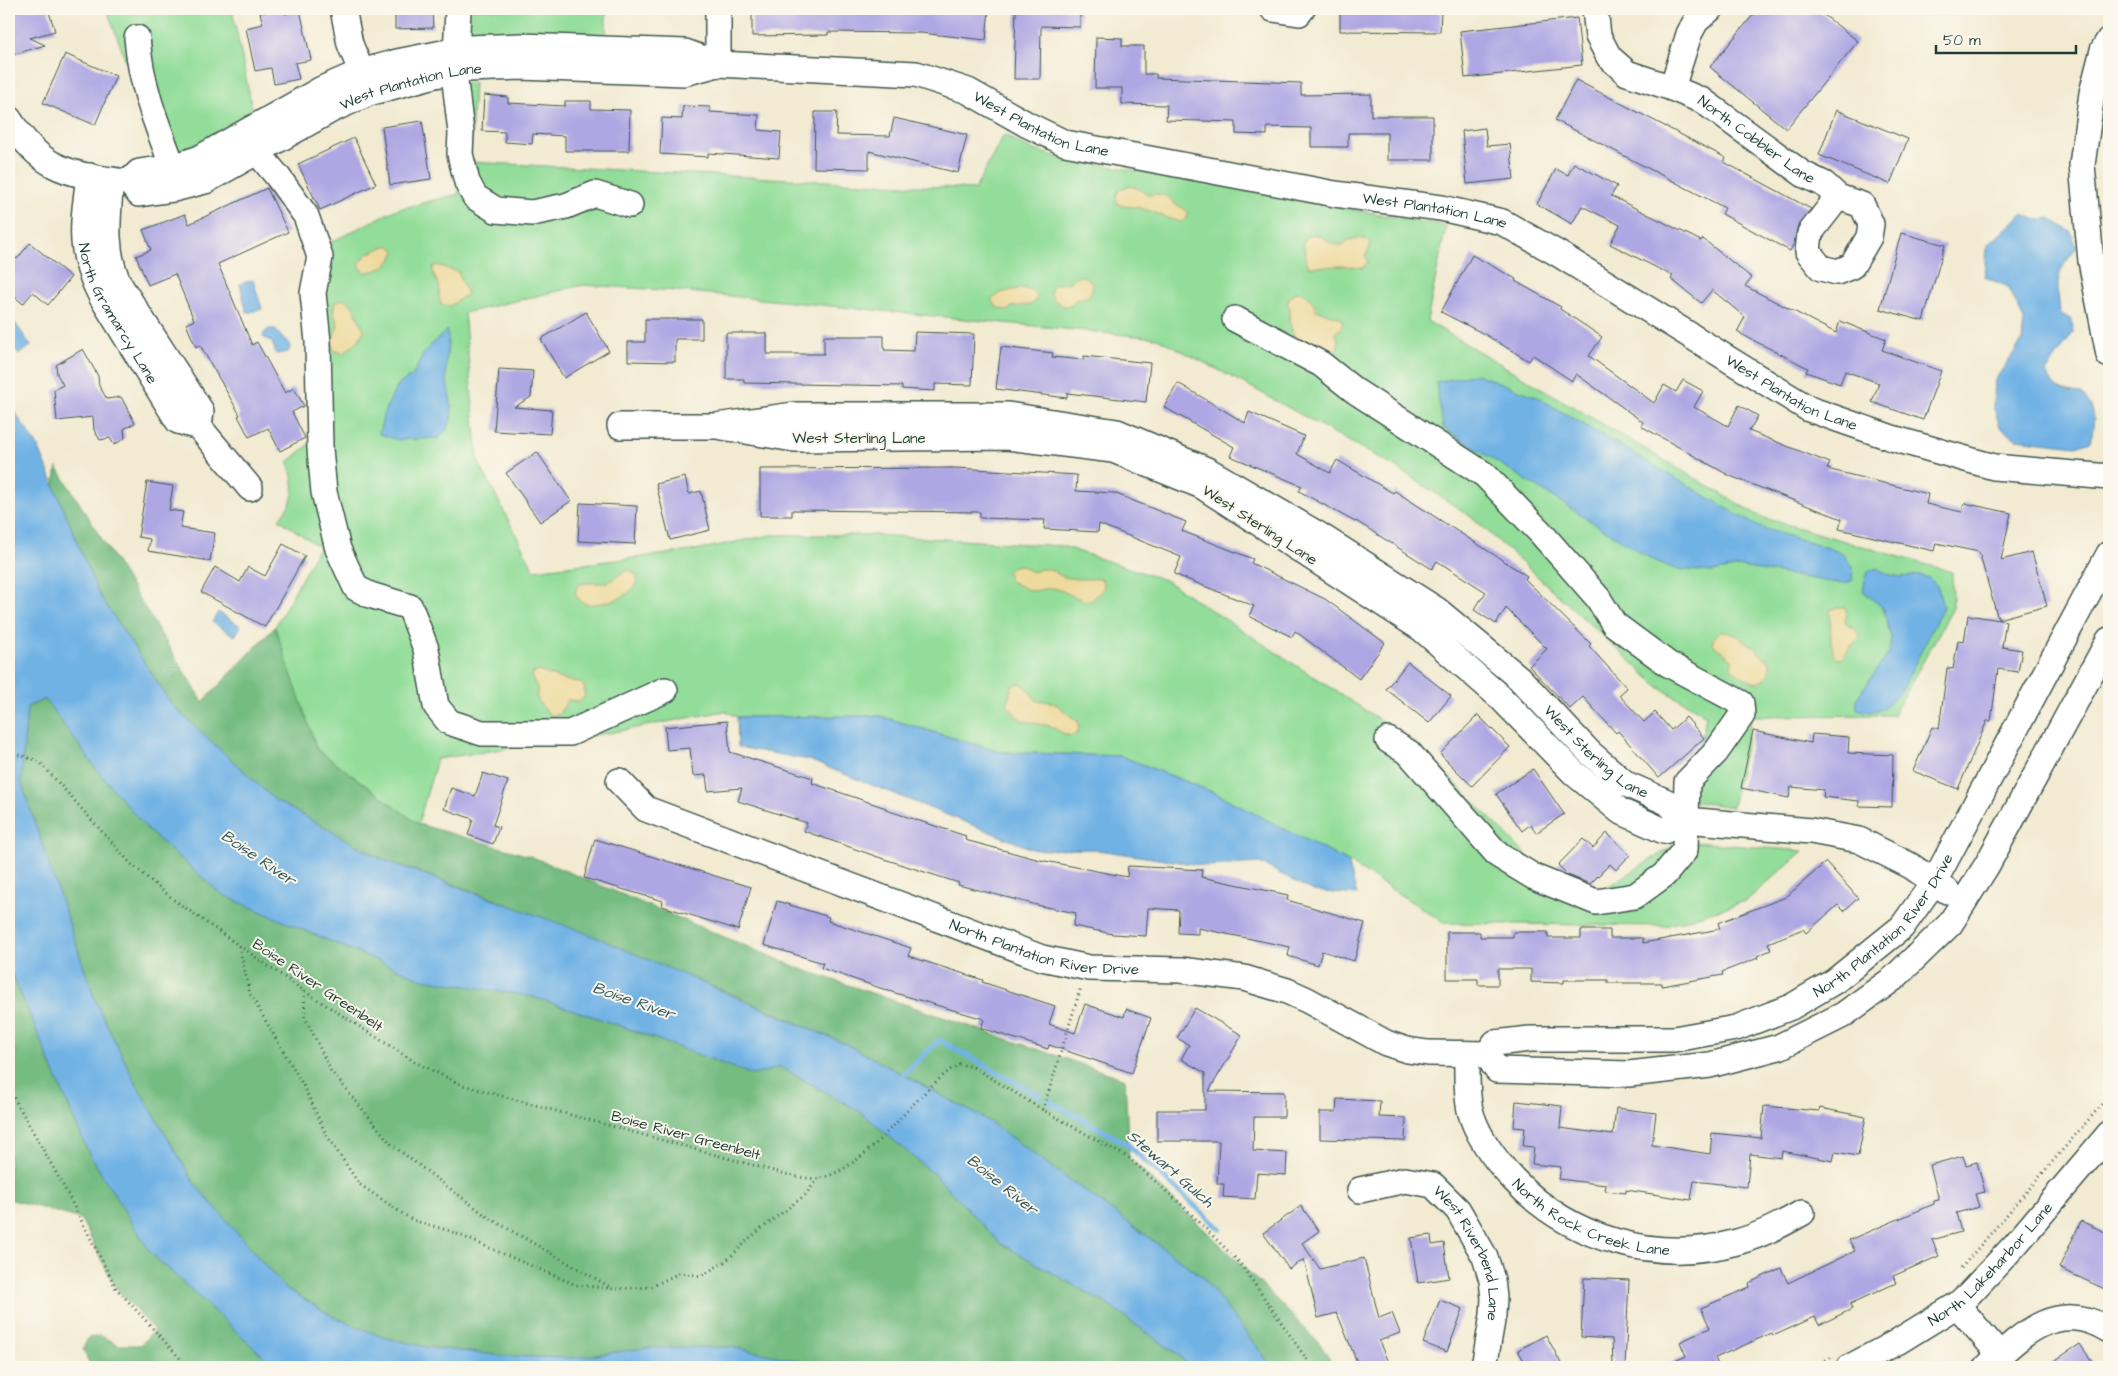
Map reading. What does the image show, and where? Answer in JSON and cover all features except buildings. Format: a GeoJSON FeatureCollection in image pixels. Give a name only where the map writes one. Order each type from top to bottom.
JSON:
{"type":"FeatureCollection","features":[{"type":"Feature","properties":{"kind":"street"},"geometry":{"type":"LineString","coordinates":[[343,9],[350,44],[365,82]]}},
{"type":"Feature","properties":{"kind":"street"},"geometry":{"type":"LineString","coordinates":[[458,9],[456,61],[461,132],[460,154],[467,182],[475,197],[496,210],[532,213],[566,206],[595,194],[630,205]]}},
{"type":"Feature","properties":{"kind":"street"},"geometry":{"type":"LineString","coordinates":[[718,9],[718,64]]}},
{"type":"Feature","properties":{"kind":"street"},"geometry":{"type":"LineString","coordinates":[[1273,9],[1300,13],[1302,9]]}},
{"type":"Feature","properties":{"kind":"street","name":"North Cobbler Lane"},"geometry":{"type":"LineString","coordinates":[[1595,9],[1598,36],[1609,57],[1627,73],[1703,101],[1803,174],[1824,184],[1838,197]]}},
{"type":"Feature","properties":{"kind":"street"},"geometry":{"type":"LineString","coordinates":[[1672,88],[1689,34],[1696,21],[1710,9]]}},
{"type":"Feature","properties":{"kind":"street"},"geometry":{"type":"LineString","coordinates":[[137,38],[138,58],[149,105],[173,167]]}},
{"type":"Feature","properties":{"kind":"street"},"geometry":{"type":"LineString","coordinates":[[2109,40],[2103,50],[2104,69],[2092,93],[2082,165],[2092,261],[2109,355]]}},
{"type":"Feature","properties":{"kind":"street","name":"West Plantation Lane"},"geometry":{"type":"LineString","coordinates":[[109,179],[173,167],[250,143],[330,110],[365,82],[456,61],[520,67],[684,73],[718,64],[916,74],[968,90],[1028,125],[1065,143],[1335,194],[1441,208],[1502,222],[1557,253],[1809,409],[1892,438],[1994,467],[2109,477]]}},
{"type":"Feature","properties":{"kind":"street","name":"West Plantation Lane"},"geometry":{"type":"LineString","coordinates":[[9,118],[23,140],[54,165],[109,179],[139,194],[174,189],[205,181],[250,143]]}},
{"type":"Feature","properties":{"kind":"street"},"geometry":{"type":"LineString","coordinates":[[250,143],[306,216],[320,256],[312,293],[318,342],[320,449],[324,492],[338,549],[356,588],[370,595],[410,607],[426,649],[436,706],[449,722],[482,733],[570,733],[665,690]]}},
{"type":"Feature","properties":{"kind":"street","name":"North Gramarcy Lane"},"geometry":{"type":"LineString","coordinates":[[109,179],[83,229],[83,249],[91,277],[178,421],[199,427],[250,488]]}},
{"type":"Feature","properties":{"kind":"street"},"geometry":{"type":"LineString","coordinates":[[1235,319],[1321,364],[1355,391],[1485,475],[1542,533],[1598,598],[1614,624],[1668,664],[1741,703],[1742,715],[1716,752],[1687,782],[1684,850],[1664,875],[1635,896],[1596,902],[1534,877],[1498,855],[1408,753],[1388,740]]}},
{"type":"Feature","properties":{"kind":"street","name":"West Sterling Lane"},"geometry":{"type":"LineString","coordinates":[[620,426],[716,426],[794,439],[1007,438],[1113,450],[1202,486],[1422,629],[1500,697],[1574,773],[1620,811],[1664,831],[1686,820]]}},
{"type":"Feature","properties":{"kind":"street","name":"North Plantation River Drive"},"geometry":{"type":"LineString","coordinates":[[619,781],[646,809],[1042,958],[1090,968],[1181,970],[1244,978],[1279,988],[1307,1000],[1386,1043],[1407,1050],[1428,1053],[1477,1054],[1495,1043],[1530,1039],[1674,1040],[1736,1028],[1791,1007],[1835,981],[1902,926],[1934,882],[2109,554]]}},
{"type":"Feature","properties":{"kind":"street"},"geometry":{"type":"LineString","coordinates":[[1477,1054],[1497,1070],[1629,1074],[1710,1065],[1779,1047],[1843,1015],[1894,978],[1950,924],[1987,865],[2109,640]]}},
{"type":"Feature","properties":{"kind":"street"},"geometry":{"type":"LineString","coordinates":[[1686,820],[1811,831],[1859,840],[1911,866],[1963,902]]}},
{"type":"Feature","properties":{"kind":"street","name":"North Rock Creek Lane"},"geometry":{"type":"LineString","coordinates":[[1477,1054],[1467,1090],[1470,1112],[1491,1153],[1511,1177],[1540,1204],[1580,1228],[1625,1244],[1648,1248],[1691,1250],[1714,1247],[1760,1235],[1802,1213]]}},
{"type":"Feature","properties":{"kind":"street","name":"North Lakeharbor Lane"},"geometry":{"type":"LineString","coordinates":[[1842,1362],[1897,1342],[1963,1300],[2015,1245],[2109,1134]]}},
{"type":"Feature","properties":{"kind":"street","name":"West Riverbend Lane"},"geometry":{"type":"LineString","coordinates":[[1360,1190],[1405,1180],[1433,1185],[1458,1210],[1485,1257],[1492,1280],[1494,1306],[1484,1367]]}},
{"type":"Feature","properties":{"kind":"street"},"geometry":{"type":"LineString","coordinates":[[1963,1300],[2000,1355],[2044,1322],[2072,1316],[2095,1321],[2109,1330]]}},
{"type":"Feature","properties":{"kind":"path","name":"Boise River Greenbelt"},"geometry":{"type":"LineString","coordinates":[[9,752],[39,762],[131,864],[174,900],[304,991],[415,1062],[462,1085],[785,1174],[818,1178],[834,1173],[863,1156],[941,1075],[958,1064],[973,1067],[1043,1110],[1129,1158],[1182,1205],[1240,1263],[1312,1367]]}},
{"type":"Feature","properties":{"kind":"path"},"geometry":{"type":"LineString","coordinates":[[238,945],[250,994],[303,1085],[326,1134],[359,1184],[412,1220],[450,1231],[576,1285],[615,1289],[651,1286],[679,1273],[702,1276],[726,1261],[752,1236],[805,1195],[818,1178]]}},
{"type":"Feature","properties":{"kind":"path"},"geometry":{"type":"LineString","coordinates":[[1043,1110],[1082,984]]}},
{"type":"Feature","properties":{"kind":"path"},"geometry":{"type":"LineString","coordinates":[[304,991],[305,1018],[332,1071],[392,1145],[489,1218],[615,1289]]}},
{"type":"Feature","properties":{"kind":"path"},"geometry":{"type":"LineString","coordinates":[[9,1089],[63,1185],[116,1288],[188,1367]]}},
{"type":"Feature","properties":{"kind":"path"},"geometry":{"type":"LineString","coordinates":[[1959,1270],[2109,1096]]}},
{"type":"Feature","properties":{"kind":"path"},"geometry":{"type":"LineString","coordinates":[[1812,1367],[1842,1362]]}},
{"type":"Feature","properties":{"kind":"green space"},"geometry":{"type":"Polygon","coordinates":[[[107,9],[232,9],[253,113],[192,147],[160,156],[107,9]]]}},
{"type":"Feature","properties":{"kind":"green space"},"geometry":{"type":"Polygon","coordinates":[[[445,9],[606,9],[606,43],[448,41],[445,9]]]}},
{"type":"Feature","properties":{"kind":"green space"},"geometry":{"type":"Polygon","coordinates":[[[474,82],[470,162],[975,189],[1004,135],[1030,149],[1058,157],[1446,226],[1427,321],[1761,517],[1952,572],[1953,608],[1893,715],[1752,716],[1732,807],[1691,801],[1706,715],[1660,688],[1473,518],[1397,468],[1251,387],[1157,338],[679,291],[583,285],[464,313],[478,461],[534,570],[691,551],[771,535],[876,535],[1062,546],[1165,580],[1417,744],[1534,863],[1593,896],[1681,841],[1803,851],[1746,901],[1666,926],[1445,923],[1348,862],[1215,793],[1121,756],[1000,752],[880,716],[737,717],[725,711],[608,733],[437,759],[418,824],[226,748],[275,627],[319,547],[279,519],[292,499],[293,486],[288,462],[313,441],[307,236],[270,158],[329,243],[395,210],[459,194],[450,85],[474,82]]]}},
{"type":"Feature","properties":{"kind":"green space"},"geometry":{"type":"Polygon","coordinates":[[[57,467],[203,702],[275,627],[317,749],[418,824],[530,856],[801,969],[1125,1079],[1129,1158],[1240,1263],[1320,1344],[1334,1367],[1272,1367],[1203,1277],[987,1120],[850,1046],[734,995],[473,891],[379,858],[275,800],[173,706],[98,593],[54,486],[57,467]]]}},
{"type":"Feature","properties":{"kind":"green space"},"geometry":{"type":"Polygon","coordinates":[[[46,699],[96,769],[148,830],[221,894],[422,979],[534,997],[621,1026],[753,1075],[781,1067],[859,1111],[936,1176],[1000,1243],[1102,1301],[1179,1355],[1188,1367],[784,1367],[801,1361],[730,1347],[646,1348],[574,1358],[505,1356],[426,1347],[382,1337],[334,1317],[284,1287],[194,1183],[134,1080],[95,1000],[21,782],[27,707],[46,699]]]}},
{"type":"Feature","properties":{"kind":"green space"},"geometry":{"type":"Polygon","coordinates":[[[9,966],[89,1154],[151,1253],[275,1367],[91,1367],[83,1349],[88,1338],[101,1336],[119,1345],[141,1345],[154,1330],[116,1288],[81,1219],[9,1199],[9,966]]]}},
{"type":"Feature","properties":{"kind":"sand"},"geometry":{"type":"Polygon","coordinates":[[[1128,186],[1135,187],[1149,195],[1159,194],[1169,197],[1175,204],[1188,212],[1187,217],[1182,222],[1145,209],[1120,205],[1117,203],[1116,196],[1119,190],[1128,186]]]}},
{"type":"Feature","properties":{"kind":"sand"},"geometry":{"type":"Polygon","coordinates":[[[1314,234],[1338,245],[1355,239],[1363,239],[1370,242],[1370,248],[1365,256],[1368,261],[1363,268],[1344,266],[1309,267],[1303,242],[1308,236],[1314,234]]]}},
{"type":"Feature","properties":{"kind":"sand"},"geometry":{"type":"Polygon","coordinates":[[[388,245],[395,250],[388,263],[375,271],[365,272],[361,269],[359,264],[367,254],[388,245]]]}},
{"type":"Feature","properties":{"kind":"sand"},"geometry":{"type":"Polygon","coordinates":[[[437,265],[458,272],[467,294],[450,306],[440,302],[438,282],[433,270],[433,267],[437,265]]]}},
{"type":"Feature","properties":{"kind":"sand"},"geometry":{"type":"Polygon","coordinates":[[[1078,276],[1083,276],[1090,280],[1093,286],[1092,290],[1087,297],[1075,300],[1070,306],[1062,306],[1050,293],[1051,289],[1078,276]]]}},
{"type":"Feature","properties":{"kind":"sand"},"geometry":{"type":"Polygon","coordinates":[[[1020,288],[1030,290],[1037,295],[1035,302],[1030,305],[1011,307],[1008,311],[998,308],[991,300],[1001,293],[1020,288]]]}},
{"type":"Feature","properties":{"kind":"sand"},"geometry":{"type":"Polygon","coordinates":[[[1297,292],[1310,298],[1316,310],[1340,318],[1343,322],[1341,328],[1335,333],[1338,343],[1333,353],[1328,354],[1296,342],[1289,321],[1290,308],[1287,303],[1292,294],[1297,292]]]}},
{"type":"Feature","properties":{"kind":"sand"},"geometry":{"type":"Polygon","coordinates":[[[344,299],[352,305],[364,330],[359,340],[344,353],[334,351],[332,341],[338,325],[333,311],[335,302],[344,299]]]}},
{"type":"Feature","properties":{"kind":"sand"},"geometry":{"type":"Polygon","coordinates":[[[1020,565],[1032,572],[1049,569],[1063,577],[1102,579],[1104,588],[1091,601],[1082,600],[1053,588],[1033,591],[1010,581],[1007,572],[1013,566],[1020,565]]]}},
{"type":"Feature","properties":{"kind":"sand"},"geometry":{"type":"Polygon","coordinates":[[[628,569],[638,576],[637,582],[622,597],[607,602],[585,604],[577,597],[575,592],[578,585],[607,583],[628,569]]]}},
{"type":"Feature","properties":{"kind":"sand"},"geometry":{"type":"Polygon","coordinates":[[[1836,607],[1845,608],[1847,614],[1846,622],[1859,635],[1858,640],[1850,647],[1842,659],[1836,658],[1831,643],[1830,611],[1836,607]]]}},
{"type":"Feature","properties":{"kind":"sand"},"geometry":{"type":"Polygon","coordinates":[[[1720,632],[1742,638],[1770,662],[1769,673],[1763,680],[1756,683],[1731,668],[1732,659],[1714,645],[1713,639],[1720,632]]]}},
{"type":"Feature","properties":{"kind":"sand"},"geometry":{"type":"Polygon","coordinates":[[[538,671],[564,680],[580,682],[585,688],[584,698],[578,701],[568,700],[558,715],[550,715],[537,697],[538,690],[532,678],[533,673],[538,671]]]}},
{"type":"Feature","properties":{"kind":"sand"},"geometry":{"type":"Polygon","coordinates":[[[1019,683],[1025,686],[1037,701],[1054,703],[1078,721],[1079,732],[1072,736],[1050,726],[1024,721],[1017,717],[1007,704],[1012,686],[1019,683]]]}},
{"type":"Feature","properties":{"kind":"water"},"geometry":{"type":"Polygon","coordinates":[[[2022,214],[2037,220],[2050,218],[2071,232],[2077,248],[2064,265],[2058,285],[2060,313],[2072,320],[2073,333],[2046,372],[2052,383],[2060,389],[2082,394],[2091,406],[2094,421],[2091,441],[2076,446],[2016,439],[2000,427],[1993,406],[1995,380],[2022,341],[2024,320],[2008,287],[1985,277],[1987,246],[2022,214]]]}},
{"type":"Feature","properties":{"kind":"water"},"geometry":{"type":"Polygon","coordinates":[[[253,280],[262,309],[247,313],[240,284],[253,280]]]}},
{"type":"Feature","properties":{"kind":"water"},"geometry":{"type":"Polygon","coordinates":[[[11,317],[31,346],[19,354],[9,340],[9,319],[11,317]]]}},
{"type":"Feature","properties":{"kind":"water"},"geometry":{"type":"Polygon","coordinates":[[[269,329],[275,329],[282,338],[289,342],[290,348],[288,352],[276,354],[272,342],[263,337],[264,333],[269,329]]]}},
{"type":"Feature","properties":{"kind":"water"},"geometry":{"type":"Polygon","coordinates":[[[447,330],[446,373],[451,415],[450,423],[446,430],[439,438],[398,440],[379,434],[384,412],[398,385],[413,375],[425,351],[447,330]]]}},
{"type":"Feature","properties":{"kind":"water"},"geometry":{"type":"Polygon","coordinates":[[[1477,374],[1535,396],[1759,527],[1841,552],[1853,567],[1852,581],[1842,584],[1741,567],[1712,572],[1675,569],[1651,559],[1443,428],[1436,382],[1477,374]]]}},
{"type":"Feature","properties":{"kind":"water","name":"Boise River"},"geometry":{"type":"Polygon","coordinates":[[[9,404],[38,446],[98,593],[173,706],[275,800],[379,858],[591,935],[850,1046],[987,1120],[1203,1277],[1272,1367],[1188,1367],[1179,1355],[1102,1301],[1000,1243],[936,1176],[859,1111],[781,1067],[753,1075],[621,1026],[534,997],[422,979],[221,894],[148,830],[96,769],[45,699],[27,707],[21,782],[95,1000],[134,1080],[194,1183],[284,1287],[334,1317],[382,1337],[426,1347],[505,1356],[574,1358],[646,1348],[730,1347],[802,1361],[784,1367],[275,1367],[151,1253],[89,1154],[9,966],[9,404]]]}},
{"type":"Feature","properties":{"kind":"water"},"geometry":{"type":"Polygon","coordinates":[[[1877,568],[1886,574],[1901,577],[1920,575],[1929,578],[1938,587],[1943,607],[1902,690],[1881,710],[1870,712],[1857,709],[1856,699],[1889,653],[1891,638],[1883,608],[1863,591],[1868,572],[1877,568]]]}},
{"type":"Feature","properties":{"kind":"water"},"geometry":{"type":"Polygon","coordinates":[[[218,612],[241,626],[235,636],[212,622],[218,612]]]}},
{"type":"Feature","properties":{"kind":"water"},"geometry":{"type":"Polygon","coordinates":[[[880,716],[1000,752],[1121,756],[1215,793],[1348,862],[1357,895],[1313,891],[1260,863],[1206,866],[1091,849],[1035,850],[809,760],[738,747],[737,717],[880,716]]]}},
{"type":"Feature","properties":{"kind":"waterway","name":"Stewart Gulch"},"geometry":{"type":"LineString","coordinates":[[899,1079],[939,1040],[1040,1096]]}},
{"type":"Feature","properties":{"kind":"waterway","name":"Stewart Gulch"},"geometry":{"type":"LineString","coordinates":[[1049,1101],[1127,1144],[1220,1229]]}}]}
